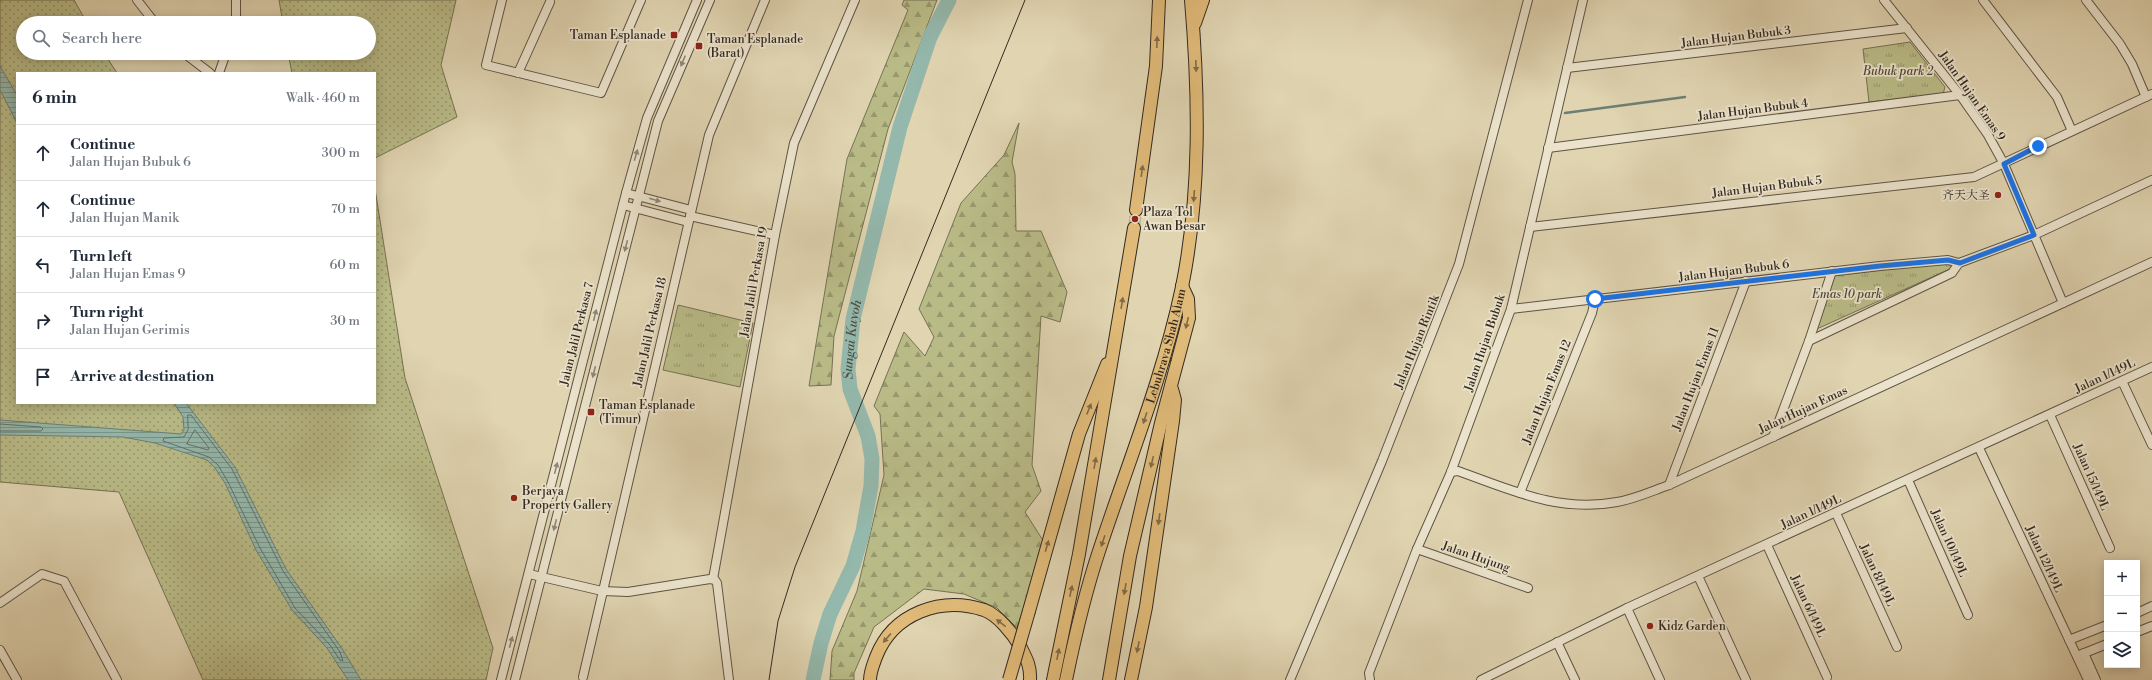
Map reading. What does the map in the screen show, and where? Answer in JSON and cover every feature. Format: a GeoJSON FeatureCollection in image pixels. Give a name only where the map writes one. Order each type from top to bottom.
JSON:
{"type":"FeatureCollection","features":[{"type":"Feature","properties":{"kind":"highway"},"geometry":{"type":"LineString","coordinates":[[1136,210],[1156,66],[1159,0]]}},
{"type":"Feature","properties":{"kind":"highway","name":"Lebuhraya Shah Alam"},"geometry":{"type":"LineString","coordinates":[[1066,680],[1087,593],[1156,384],[1182,286],[1190,236],[1196,168],[1197,93],[1191,0]]}},
{"type":"Feature","properties":{"kind":"highway"},"geometry":{"type":"LineString","coordinates":[[1194,28],[1203,0]]}},
{"type":"Feature","properties":{"kind":"highway"},"geometry":{"type":"LineString","coordinates":[[1053,680],[1079,554],[1134,228]]}},
{"type":"Feature","properties":{"kind":"highway"},"geometry":{"type":"LineString","coordinates":[[1109,680],[1130,556],[1171,384],[1189,318],[1188,299],[1182,286]]}},
{"type":"Feature","properties":{"kind":"highway"},"geometry":{"type":"LineString","coordinates":[[1009,680],[1079,434],[1116,341]]}},
{"type":"Feature","properties":{"kind":"highway"},"geometry":{"type":"LineString","coordinates":[[1131,680],[1146,607],[1173,421],[1175,400],[1171,384]]}},
{"type":"Feature","properties":{"kind":"highway"},"geometry":{"type":"LineString","coordinates":[[870,680],[870,674],[880,646],[902,620],[923,610],[952,604],[985,611],[1012,631],[1031,667],[1030,680]]}},
{"type":"Feature","properties":{"kind":"street"},"geometry":{"type":"LineString","coordinates":[[137,0],[150,16]]}},
{"type":"Feature","properties":{"kind":"street"},"geometry":{"type":"LineString","coordinates":[[236,0],[236,16]]}},
{"type":"Feature","properties":{"kind":"street"},"geometry":{"type":"LineString","coordinates":[[502,0],[486,65],[601,93],[641,0]]}},
{"type":"Feature","properties":{"kind":"street","name":"Jalan Jalil Perkasa 7"},"geometry":{"type":"LineString","coordinates":[[501,680],[626,193],[647,118],[698,0]]}},
{"type":"Feature","properties":{"kind":"street"},"geometry":{"type":"LineString","coordinates":[[515,680],[658,121],[710,0]]}},
{"type":"Feature","properties":{"kind":"street","name":"Jalan Jalil Perkasa 18"},"geometry":{"type":"LineString","coordinates":[[583,677],[709,135],[765,0]]}},
{"type":"Feature","properties":{"kind":"street","name":"Jalan Jalil Perkasa 19"},"geometry":{"type":"LineString","coordinates":[[729,680],[717,584],[711,579],[775,235],[794,143],[855,0]]}},
{"type":"Feature","properties":{"kind":"street","name":"Jalan Hujan Rintik"},"geometry":{"type":"LineString","coordinates":[[1290,680],[1382,461],[1459,264],[1528,0]]}},
{"type":"Feature","properties":{"kind":"street","name":"Jalan Hujan Bubuk"},"geometry":{"type":"LineString","coordinates":[[1370,680],[1370,673],[1417,549],[1451,472],[1511,309],[1583,0]]}},
{"type":"Feature","properties":{"kind":"street","name":"Jalan Hujan Emas 9"},"geometry":{"type":"LineString","coordinates":[[1884,0],[1960,96],[1988,135],[2004,164],[2063,303]]}},
{"type":"Feature","properties":{"kind":"street"},"geometry":{"type":"LineString","coordinates":[[1983,0],[2057,97],[2072,131]]}},
{"type":"Feature","properties":{"kind":"street"},"geometry":{"type":"LineString","coordinates":[[2086,0],[2128,57],[2149,96]]}},
{"type":"Feature","properties":{"kind":"street"},"geometry":{"type":"LineString","coordinates":[[518,73],[550,2]]}},
{"type":"Feature","properties":{"kind":"street","name":"Jalan Hujan Bubuk 3"},"geometry":{"type":"LineString","coordinates":[[1567,68],[1907,28]]}},
{"type":"Feature","properties":{"kind":"street"},"geometry":{"type":"LineString","coordinates":[[193,60],[209,72]]}},
{"type":"Feature","properties":{"kind":"street"},"geometry":{"type":"LineString","coordinates":[[219,72],[224,60]]}},
{"type":"Feature","properties":{"kind":"street","name":"Jalan Hujan Bubuk 4"},"geometry":{"type":"LineString","coordinates":[[1548,148],[1960,96]]}},
{"type":"Feature","properties":{"kind":"street","name":"Jalan Hujan Bubuk 5"},"geometry":{"type":"LineString","coordinates":[[1530,227],[1974,176],[2004,164],[2149,96]]}},
{"type":"Feature","properties":{"kind":"street"},"geometry":{"type":"LineString","coordinates":[[1809,341],[1952,273],[1960,263],[2034,235],[2152,180]]}},
{"type":"Feature","properties":{"kind":"street"},"geometry":{"type":"LineString","coordinates":[[626,193],[639,196],[690,216]]}},
{"type":"Feature","properties":{"kind":"street"},"geometry":{"type":"LineString","coordinates":[[623,205],[690,216],[775,235]]}},
{"type":"Feature","properties":{"kind":"street","name":"Jalan Hujan Bubuk 6"},"geometry":{"type":"LineString","coordinates":[[1511,309],[1832,271],[1948,260],[1960,263]]}},
{"type":"Feature","properties":{"kind":"street","name":"Jalan Hujan Emas"},"geometry":{"type":"LineString","coordinates":[[1451,472],[1458,471],[1520,493],[1565,505],[1587,505],[1619,502],[1669,486],[2152,262]]}},
{"type":"Feature","properties":{"kind":"street"},"geometry":{"type":"LineString","coordinates":[[1773,437],[1809,341],[1832,271]]}},
{"type":"Feature","properties":{"kind":"street","name":"Jalan Hujan Emas 11"},"geometry":{"type":"LineString","coordinates":[[1669,486],[1746,281]]}},
{"type":"Feature","properties":{"kind":"street","name":"Jalan Hujan Emas 12"},"geometry":{"type":"LineString","coordinates":[[1520,493],[1592,313],[1595,299]]}},
{"type":"Feature","properties":{"kind":"street","name":"Jalan 1/149L"},"geometry":{"type":"LineString","coordinates":[[1484,679],[1627,608],[1767,546],[2152,367]]}},
{"type":"Feature","properties":{"kind":"street"},"geometry":{"type":"LineString","coordinates":[[2122,381],[2152,445]]}},
{"type":"Feature","properties":{"kind":"street","name":"Jalan 15/149L"},"geometry":{"type":"LineString","coordinates":[[2050,415],[2110,548]]}},
{"type":"Feature","properties":{"kind":"street","name":"Jalan 12/149L"},"geometry":{"type":"LineString","coordinates":[[1979,448],[2069,640],[2081,654],[2088,680]]}},
{"type":"Feature","properties":{"kind":"street","name":"Jalan 10/149L"},"geometry":{"type":"LineString","coordinates":[[1908,480],[1968,615]]}},
{"type":"Feature","properties":{"kind":"street","name":"Jalan 8/149L"},"geometry":{"type":"LineString","coordinates":[[1836,513],[1897,647]]}},
{"type":"Feature","properties":{"kind":"street","name":"Jalan 6/149L"},"geometry":{"type":"LineString","coordinates":[[1767,546],[1827,677]]}},
{"type":"Feature","properties":{"kind":"street","name":"Jalan Hujung"},"geometry":{"type":"LineString","coordinates":[[1417,549],[1528,588]]}},
{"type":"Feature","properties":{"kind":"street"},"geometry":{"type":"LineString","coordinates":[[0,603],[42,574],[64,581],[117,680]]}},
{"type":"Feature","properties":{"kind":"street"},"geometry":{"type":"LineString","coordinates":[[529,574],[602,591],[628,592],[711,579]]}},
{"type":"Feature","properties":{"kind":"street"},"geometry":{"type":"LineString","coordinates":[[1698,576],[1746,680]]}},
{"type":"Feature","properties":{"kind":"street"},"geometry":{"type":"LineString","coordinates":[[2140,611],[2152,606]]}},
{"type":"Feature","properties":{"kind":"street"},"geometry":{"type":"LineString","coordinates":[[1627,608],[1660,680]]}},
{"type":"Feature","properties":{"kind":"street"},"geometry":{"type":"LineString","coordinates":[[2069,640],[2104,626]]}},
{"type":"Feature","properties":{"kind":"street"},"geometry":{"type":"LineString","coordinates":[[2140,631],[2152,626]]}},
{"type":"Feature","properties":{"kind":"street"},"geometry":{"type":"LineString","coordinates":[[1557,642],[1574,680]]}},
{"type":"Feature","properties":{"kind":"street"},"geometry":{"type":"LineString","coordinates":[[2096,680],[2081,654],[2104,645]]}},
{"type":"Feature","properties":{"kind":"street"},"geometry":{"type":"LineString","coordinates":[[0,650],[17,680]]}},
{"type":"Feature","properties":{"kind":"green space"},"geometry":{"type":"Polygon","coordinates":[[[0,0],[74,0],[83,16],[16,16],[16,60],[109,60],[116,72],[16,72],[16,404],[376,404],[376,195],[405,378],[493,648],[486,680],[203,680],[119,492],[0,482],[0,0]]]}},
{"type":"Feature","properties":{"kind":"green space"},"geometry":{"type":"Polygon","coordinates":[[[279,0],[456,0],[441,65],[457,117],[376,158],[376,72],[292,72],[289,60],[376,60],[376,16],[282,16],[279,0]]]}},
{"type":"Feature","properties":{"kind":"green space"},"geometry":{"type":"Polygon","coordinates":[[[904,0],[937,0],[888,129],[834,336],[831,385],[809,386],[847,159],[908,10],[902,5],[904,0]]]}},
{"type":"Feature","properties":{"kind":"green space","name":"Bubuk park 2"},"geometry":{"type":"Polygon","coordinates":[[[1910,42],[1945,87],[1943,94],[1869,102],[1863,49],[1910,42]]]}},
{"type":"Feature","properties":{"kind":"green space"},"geometry":{"type":"Polygon","coordinates":[[[1019,123],[1012,162],[1015,174],[1016,231],[1041,231],[1067,292],[1060,322],[1041,316],[1032,465],[1041,491],[1025,512],[1044,542],[1017,628],[997,608],[964,594],[924,589],[874,627],[854,673],[854,680],[830,680],[832,651],[857,591],[884,475],[880,414],[874,406],[904,332],[925,356],[934,337],[919,309],[961,203],[1004,155],[1019,123]]]}},
{"type":"Feature","properties":{"kind":"green space","name":"Emas 10 park"},"geometry":{"type":"Polygon","coordinates":[[[1972,259],[1810,332],[1833,276],[1972,259]]]}},
{"type":"Feature","properties":{"kind":"green space"},"geometry":{"type":"Polygon","coordinates":[[[678,305],[753,323],[740,387],[663,370],[678,305]]]}},
{"type":"Feature","properties":{"kind":"water"},"geometry":{"type":"Polygon","coordinates":[[[0,66],[16,93],[16,121],[0,90],[0,66]]]}},
{"type":"Feature","properties":{"kind":"water"},"geometry":{"type":"Polygon","coordinates":[[[175,404],[187,404],[235,467],[286,569],[343,650],[361,680],[348,680],[327,648],[292,610],[256,550],[225,483],[215,468],[207,460],[155,443],[123,437],[0,435],[0,420],[181,434],[184,430],[183,417],[175,404]]]}},
{"type":"Feature","properties":{"kind":"waterway","name":"Sungai Kuyoh"},"geometry":{"type":"LineString","coordinates":[[813,680],[821,643],[830,614],[853,566],[863,531],[871,486],[872,459],[868,436],[850,389],[848,369],[853,319],[900,127],[930,37],[949,0]]}},
{"type":"Feature","properties":{"kind":"waterway"},"geometry":{"type":"LineString","coordinates":[[1565,113],[1685,97]]}},
{"type":"Feature","properties":{"kind":"tunnel"},"geometry":{"type":"LineString","coordinates":[[1134,228],[1136,210]]}},
{"type":"Feature","properties":{"kind":"tram line"},"geometry":{"type":"LineString","coordinates":[[769,680],[778,621],[795,567],[1025,0]]}},
{"type":"Feature","properties":{"kind":"place","name":"Taman Esplanade"},"geometry":{"type":"Point","coordinates":[674,35]}},
{"type":"Feature","properties":{"kind":"place","name":"Taman Esplanade (Barat)"},"geometry":{"type":"Point","coordinates":[699,46]}},
{"type":"Feature","properties":{"kind":"place","name":"齐天大圣"},"geometry":{"type":"Point","coordinates":[1998,195]}},
{"type":"Feature","properties":{"kind":"place","name":"Plaza Tol Awan Besar"},"geometry":{"type":"Point","coordinates":[1135,219]}},
{"type":"Feature","properties":{"kind":"place","name":"Taman Esplanade (Timur)"},"geometry":{"type":"Point","coordinates":[591,412]}},
{"type":"Feature","properties":{"kind":"place","name":"Berjaya Property Gallery"},"geometry":{"type":"Point","coordinates":[514,498]}},
{"type":"Feature","properties":{"kind":"place","name":"Kidz Garden"},"geometry":{"type":"Point","coordinates":[1650,626]}},
{"type":"Feature","properties":{"kind":"route"},"geometry":{"type":"LineString","coordinates":[[1595,299],[1880,266],[1948,260],[1960,263],[2034,235],[2004,164],[2038,146]]}}]}
